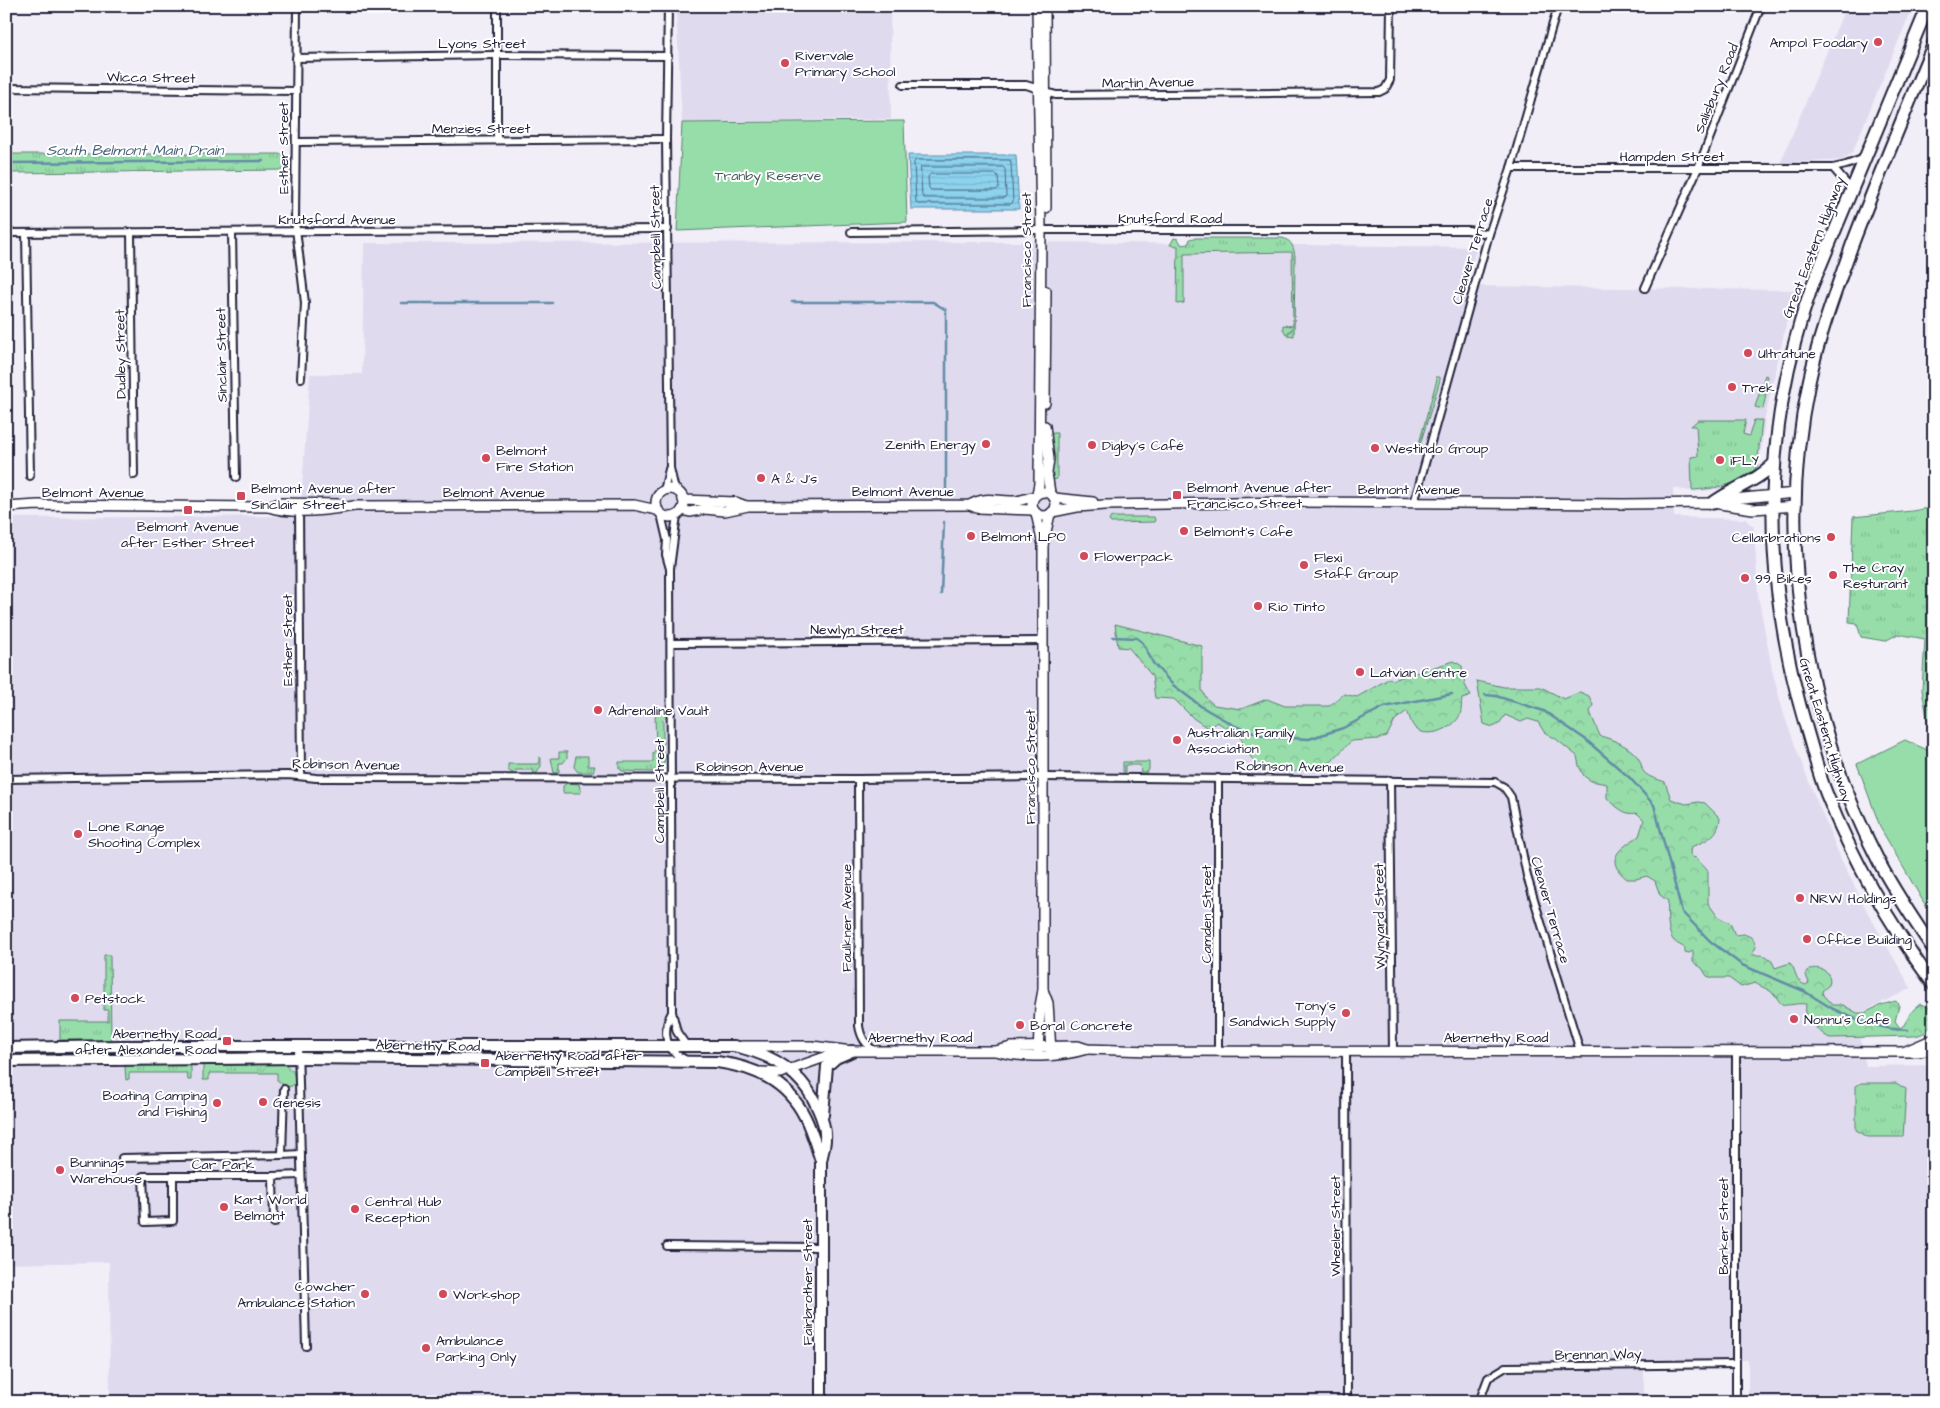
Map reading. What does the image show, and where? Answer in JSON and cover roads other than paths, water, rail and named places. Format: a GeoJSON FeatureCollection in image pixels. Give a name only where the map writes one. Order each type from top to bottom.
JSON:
{"type":"FeatureCollection","features":[{"type":"Feature","properties":{"kind":"highway","name":"Great Eastern Highway"},"geometry":{"type":"LineString","coordinates":[[1928,6],[1812,286],[1801,319],[1785,381],[1774,464],[1773,508],[1774,562],[1782,631],[1798,700],[1826,794],[1862,873],[1900,935],[1934,985]]}},
{"type":"Feature","properties":{"kind":"highway","name":"Great Eastern Highway"},"geometry":{"type":"LineString","coordinates":[[1934,44],[1873,188],[1834,294],[1818,346],[1803,414],[1796,494],[1796,566],[1803,628],[1818,701],[1836,765],[1881,864],[1934,950]]}},
{"type":"Feature","properties":{"kind":"highway"},"geometry":{"type":"LineString","coordinates":[[1713,503],[1727,492],[1763,475],[1774,464]]}},
{"type":"Feature","properties":{"kind":"main road","name":"Abernethy Road"},"geometry":{"type":"LineString","coordinates":[[6,1048],[734,1046]]}},
{"type":"Feature","properties":{"kind":"main road","name":"Fairbrother Street"},"geometry":{"type":"LineString","coordinates":[[734,1046],[764,1054],[790,1070],[810,1092],[823,1124],[825,1138],[821,1162],[822,1402]]}},
{"type":"Feature","properties":{"kind":"main road"},"geometry":{"type":"LineString","coordinates":[[823,1124],[823,1102],[827,1066],[848,1051]]}},
{"type":"Feature","properties":{"kind":"main road","name":"Abernethy Road"},"geometry":{"type":"LineString","coordinates":[[6,1061],[299,1058],[688,1061],[736,1065],[759,1072]]}},
{"type":"Feature","properties":{"kind":"main road","name":"Fairbrother Street"},"geometry":{"type":"LineString","coordinates":[[759,1072],[780,1086],[800,1107],[810,1128],[821,1162]]}},
{"type":"Feature","properties":{"kind":"street","name":"Esther Street"},"geometry":{"type":"LineString","coordinates":[[297,6],[295,232],[305,303],[301,378]]}},
{"type":"Feature","properties":{"kind":"street"},"geometry":{"type":"LineString","coordinates":[[496,6],[497,140]]}},
{"type":"Feature","properties":{"kind":"street","name":"Campbell Street"},"geometry":{"type":"LineString","coordinates":[[668,6],[666,139],[670,468],[676,490]]}},
{"type":"Feature","properties":{"kind":"street","name":"Francisco Street"},"geometry":{"type":"LineString","coordinates":[[1037,6],[1042,90]]}},
{"type":"Feature","properties":{"kind":"street","name":"Francisco Street"},"geometry":{"type":"LineString","coordinates":[[1045,6],[1042,90],[1045,429],[1049,459],[1047,473],[1052,495]]}},
{"type":"Feature","properties":{"kind":"street","name":"Martin Avenue"},"geometry":{"type":"LineString","coordinates":[[903,86],[1026,85],[1066,95],[1379,92],[1386,89],[1390,80],[1391,6]]}},
{"type":"Feature","properties":{"kind":"street","name":"Cleaver Terrace"},"geometry":{"type":"LineString","coordinates":[[1414,503],[1489,234],[1511,168],[1558,6]]}},
{"type":"Feature","properties":{"kind":"street","name":"Salisbury Road"},"geometry":{"type":"LineString","coordinates":[[1644,288],[1698,168],[1761,6]]}},
{"type":"Feature","properties":{"kind":"street","name":"Lyons Street"},"geometry":{"type":"LineString","coordinates":[[296,58],[496,55],[668,56]]}},
{"type":"Feature","properties":{"kind":"street","name":"Wicca Street"},"geometry":{"type":"LineString","coordinates":[[6,88],[296,91]]}},
{"type":"Feature","properties":{"kind":"street","name":"Menzies Street"},"geometry":{"type":"LineString","coordinates":[[297,142],[666,139]]}},
{"type":"Feature","properties":{"kind":"street","name":"Hampden Street"},"geometry":{"type":"LineString","coordinates":[[1511,168],[1833,168],[1865,158]]}},
{"type":"Feature","properties":{"kind":"street"},"geometry":{"type":"LineString","coordinates":[[1833,168],[1852,190]]}},
{"type":"Feature","properties":{"kind":"street","name":"Knutsford Avenue"},"geometry":{"type":"LineString","coordinates":[[6,232],[668,229]]}},
{"type":"Feature","properties":{"kind":"street","name":"Francisco Street"},"geometry":{"type":"LineString","coordinates":[[1035,496],[1039,484],[1043,230]]}},
{"type":"Feature","properties":{"kind":"street","name":"Knutsford Road"},"geometry":{"type":"LineString","coordinates":[[851,232],[1468,230],[1489,234]]}},
{"type":"Feature","properties":{"kind":"street","name":"Dudley Street"},"geometry":{"type":"LineString","coordinates":[[131,232],[134,475]]}},
{"type":"Feature","properties":{"kind":"street","name":"Sinclair Street"},"geometry":{"type":"LineString","coordinates":[[232,232],[236,477]]}},
{"type":"Feature","properties":{"kind":"street"},"geometry":{"type":"LineString","coordinates":[[26,233],[30,476]]}},
{"type":"Feature","properties":{"kind":"street","name":"Campbell Street"},"geometry":{"type":"LineString","coordinates":[[661,494],[670,468]]}},
{"type":"Feature","properties":{"kind":"street"},"geometry":{"type":"LineString","coordinates":[[676,490],[683,500],[680,513],[669,517],[659,512],[661,494],[676,490]]}},
{"type":"Feature","properties":{"kind":"street"},"geometry":{"type":"LineString","coordinates":[[1046,492],[1052,495],[1056,502],[1051,513],[1043,516],[1034,511],[1032,504],[1035,496],[1046,492]]}},
{"type":"Feature","properties":{"kind":"street","name":"Belmont Avenue"},"geometry":{"type":"LineString","coordinates":[[634,505],[661,494]]}},
{"type":"Feature","properties":{"kind":"street","name":"Belmont Avenue"},"geometry":{"type":"LineString","coordinates":[[1713,503],[1725,498],[1796,494]]}},
{"type":"Feature","properties":{"kind":"street","name":"Belmont Avenue"},"geometry":{"type":"LineString","coordinates":[[1052,495],[1105,505]]}},
{"type":"Feature","properties":{"kind":"street","name":"Belmont Avenue"},"geometry":{"type":"LineString","coordinates":[[680,513],[705,509],[726,511],[746,506],[970,504],[978,500],[996,499],[1010,501],[1035,496]]}},
{"type":"Feature","properties":{"kind":"street","name":"Belmont Avenue"},"geometry":{"type":"LineString","coordinates":[[683,500],[735,502],[746,506]]}},
{"type":"Feature","properties":{"kind":"street","name":"Belmont Avenue"},"geometry":{"type":"LineString","coordinates":[[1051,513],[1078,507],[1105,505],[1291,502],[1713,503],[1753,510],[1796,506]]}},
{"type":"Feature","properties":{"kind":"street","name":"Belmont Avenue"},"geometry":{"type":"LineString","coordinates":[[970,504],[977,508],[1034,511]]}},
{"type":"Feature","properties":{"kind":"street","name":"Belmont Avenue"},"geometry":{"type":"LineString","coordinates":[[6,506],[269,507],[278,510],[299,507],[336,509],[354,506],[634,505],[659,512]]}},
{"type":"Feature","properties":{"kind":"street","name":"Esther Street"},"geometry":{"type":"LineString","coordinates":[[299,507],[301,776]]}},
{"type":"Feature","properties":{"kind":"street","name":"Francisco Street"},"geometry":{"type":"LineString","coordinates":[[1034,511],[1043,545],[1044,641],[1043,990],[1040,1006],[1038,1051]]}},
{"type":"Feature","properties":{"kind":"street","name":"Campbell Street"},"geometry":{"type":"LineString","coordinates":[[659,512],[668,540],[666,555],[670,569]]}},
{"type":"Feature","properties":{"kind":"street","name":"Campbell Street"},"geometry":{"type":"LineString","coordinates":[[680,513],[670,569],[672,1012],[677,1032],[686,1046]]}},
{"type":"Feature","properties":{"kind":"street","name":"Francisco Street"},"geometry":{"type":"LineString","coordinates":[[1043,545],[1051,513]]}},
{"type":"Feature","properties":{"kind":"street","name":"Newlyn Street"},"geometry":{"type":"LineString","coordinates":[[671,643],[1044,641]]}},
{"type":"Feature","properties":{"kind":"street","name":"Robinson Avenue"},"geometry":{"type":"LineString","coordinates":[[6,779],[301,776],[316,778],[858,779],[1044,776],[1495,782]]}},
{"type":"Feature","properties":{"kind":"street","name":"Camden Street"},"geometry":{"type":"LineString","coordinates":[[1218,778],[1218,1051]]}},
{"type":"Feature","properties":{"kind":"street","name":"Faulkner Avenue"},"geometry":{"type":"LineString","coordinates":[[858,779],[859,1026],[861,1037],[874,1051]]}},
{"type":"Feature","properties":{"kind":"street","name":"Wynyard Street"},"geometry":{"type":"LineString","coordinates":[[1390,780],[1393,1051]]}},
{"type":"Feature","properties":{"kind":"street","name":"Cleaver Terrace"},"geometry":{"type":"LineString","coordinates":[[1495,782],[1504,786],[1511,797],[1527,876],[1580,1051]]}},
{"type":"Feature","properties":{"kind":"street","name":"Francisco Street"},"geometry":{"type":"LineString","coordinates":[[1043,990],[1048,1003],[1051,1050]]}},
{"type":"Feature","properties":{"kind":"street","name":"Campbell Street"},"geometry":{"type":"LineString","coordinates":[[668,1045],[666,1038],[667,1020],[672,1012]]}},
{"type":"Feature","properties":{"kind":"street","name":"Abernethy Road"},"geometry":{"type":"LineString","coordinates":[[1906,1051],[1934,1039]]}},
{"type":"Feature","properties":{"kind":"street"},"geometry":{"type":"LineString","coordinates":[[668,1045],[677,1055],[688,1061]]}},
{"type":"Feature","properties":{"kind":"street"},"geometry":{"type":"LineString","coordinates":[[298,1046],[306,1346]]}},
{"type":"Feature","properties":{"kind":"street","name":"Abernethy Road"},"geometry":{"type":"LineString","coordinates":[[734,1046],[812,1046],[848,1051],[996,1051],[1011,1055],[1051,1050],[1076,1052],[1087,1049],[1218,1051],[1934,1050]]}},
{"type":"Feature","properties":{"kind":"street","name":"Abernethy Road"},"geometry":{"type":"LineString","coordinates":[[759,1072],[780,1073],[829,1055],[848,1051]]}},
{"type":"Feature","properties":{"kind":"street","name":"Wheeler Street"},"geometry":{"type":"LineString","coordinates":[[1346,1051],[1347,1402]]}},
{"type":"Feature","properties":{"kind":"street","name":"Barker Street"},"geometry":{"type":"LineString","coordinates":[[1736,1051],[1736,1402]]}},
{"type":"Feature","properties":{"kind":"street"},"geometry":{"type":"LineString","coordinates":[[282,1155],[284,1089]]}},
{"type":"Feature","properties":{"kind":"street"},"geometry":{"type":"LineString","coordinates":[[122,1158],[301,1154]]}},
{"type":"Feature","properties":{"kind":"street","name":"Car Park"},"geometry":{"type":"LineString","coordinates":[[173,1176],[172,1221],[145,1222],[144,1176],[301,1175]]}},
{"type":"Feature","properties":{"kind":"street"},"geometry":{"type":"LineString","coordinates":[[274,1176],[274,1223]]}},
{"type":"Feature","properties":{"kind":"street"},"geometry":{"type":"LineString","coordinates":[[667,1246],[821,1247]]}},
{"type":"Feature","properties":{"kind":"street","name":"Brennan Way"},"geometry":{"type":"LineString","coordinates":[[1479,1402],[1488,1378],[1506,1367],[1736,1364]]}},
{"type":"Feature","properties":{"kind":"water"},"geometry":{"type":"Polygon","coordinates":[[[908,155],[1016,155],[1019,209],[911,209],[908,155]]]}},
{"type":"Feature","properties":{"kind":"waterway","name":"South Belmont Main Drain"},"geometry":{"type":"LineString","coordinates":[[6,163],[263,161]]}},
{"type":"Feature","properties":{"kind":"waterway","name":"South Belmont Main Drain"},"geometry":{"type":"LineString","coordinates":[[792,302],[933,302],[946,310],[946,492]]}},
{"type":"Feature","properties":{"kind":"waterway","name":"South Belmont Main Drain"},"geometry":{"type":"LineString","coordinates":[[401,303],[552,303]]}},
{"type":"Feature","properties":{"kind":"waterway"},"geometry":{"type":"LineString","coordinates":[[941,594],[944,522]]}},
{"type":"Feature","properties":{"kind":"waterway","name":"South Belmont Main Drain"},"geometry":{"type":"LineString","coordinates":[[1113,637],[1137,638],[1143,643],[1153,663],[1173,685],[1202,707],[1235,726],[1269,737],[1309,739],[1343,728],[1384,707],[1452,694]]}},
{"type":"Feature","properties":{"kind":"waterway","name":"South Belmont Main Drain"},"geometry":{"type":"LineString","coordinates":[[1485,695],[1496,696],[1544,711],[1585,739],[1630,778],[1654,805],[1682,912],[1710,941],[1742,965],[1804,991],[1833,1009],[1862,1022],[1891,1029],[1908,1030]]}},
{"type":"Feature","properties":{"kind":"place","name":"Ampol Foodary"},"geometry":{"type":"Point","coordinates":[1878,42]}},
{"type":"Feature","properties":{"kind":"place","name":"Rivervale Primary School"},"geometry":{"type":"Point","coordinates":[785,63]}},
{"type":"Feature","properties":{"kind":"place","name":"Ultratune"},"geometry":{"type":"Point","coordinates":[1748,353]}},
{"type":"Feature","properties":{"kind":"place","name":"Trek"},"geometry":{"type":"Point","coordinates":[1732,387]}},
{"type":"Feature","properties":{"kind":"place","name":"Zenith Energy"},"geometry":{"type":"Point","coordinates":[986,444]}},
{"type":"Feature","properties":{"kind":"place","name":"Digby's Café"},"geometry":{"type":"Point","coordinates":[1092,445]}},
{"type":"Feature","properties":{"kind":"place","name":"Westindo Group"},"geometry":{"type":"Point","coordinates":[1375,448]}},
{"type":"Feature","properties":{"kind":"place","name":"Belmont Fire Station"},"geometry":{"type":"Point","coordinates":[486,458]}},
{"type":"Feature","properties":{"kind":"place","name":"iFLY"},"geometry":{"type":"Point","coordinates":[1720,460]}},
{"type":"Feature","properties":{"kind":"place","name":"A & J's"},"geometry":{"type":"Point","coordinates":[761,478]}},
{"type":"Feature","properties":{"kind":"place","name":"Belmont Avenue after Francisco Street"},"geometry":{"type":"Point","coordinates":[1177,495]}},
{"type":"Feature","properties":{"kind":"place","name":"Belmont Avenue after Sinclair Street"},"geometry":{"type":"Point","coordinates":[241,496]}},
{"type":"Feature","properties":{"kind":"place","name":"Belmont Avenue after Esther Street"},"geometry":{"type":"Point","coordinates":[188,510]}},
{"type":"Feature","properties":{"kind":"place","name":"Belmont's Cafe"},"geometry":{"type":"Point","coordinates":[1184,531]}},
{"type":"Feature","properties":{"kind":"place","name":"Belmont LPO"},"geometry":{"type":"Point","coordinates":[971,536]}},
{"type":"Feature","properties":{"kind":"place","name":"Cellarbrations"},"geometry":{"type":"Point","coordinates":[1831,537]}},
{"type":"Feature","properties":{"kind":"place","name":"Flowerpack"},"geometry":{"type":"Point","coordinates":[1084,556]}},
{"type":"Feature","properties":{"kind":"place","name":"Flexi Staff Group"},"geometry":{"type":"Point","coordinates":[1304,565]}},
{"type":"Feature","properties":{"kind":"place","name":"The Cray Resturant"},"geometry":{"type":"Point","coordinates":[1833,575]}},
{"type":"Feature","properties":{"kind":"place","name":"99 Bikes"},"geometry":{"type":"Point","coordinates":[1745,578]}},
{"type":"Feature","properties":{"kind":"place","name":"Rio Tinto"},"geometry":{"type":"Point","coordinates":[1258,606]}},
{"type":"Feature","properties":{"kind":"place","name":"Latvian Centre"},"geometry":{"type":"Point","coordinates":[1360,672]}},
{"type":"Feature","properties":{"kind":"place","name":"Adrenaline Vault"},"geometry":{"type":"Point","coordinates":[598,710]}},
{"type":"Feature","properties":{"kind":"place","name":"Australian Family Association"},"geometry":{"type":"Point","coordinates":[1177,740]}},
{"type":"Feature","properties":{"kind":"place","name":"Lone Range Shooting Complex"},"geometry":{"type":"Point","coordinates":[78,834]}},
{"type":"Feature","properties":{"kind":"place","name":"NRW Holdings"},"geometry":{"type":"Point","coordinates":[1800,898]}},
{"type":"Feature","properties":{"kind":"place","name":"Office Building"},"geometry":{"type":"Point","coordinates":[1807,939]}},
{"type":"Feature","properties":{"kind":"place","name":"Petstock"},"geometry":{"type":"Point","coordinates":[75,998]}},
{"type":"Feature","properties":{"kind":"place","name":"Tony's Sandwich Supply"},"geometry":{"type":"Point","coordinates":[1346,1013]}},
{"type":"Feature","properties":{"kind":"place","name":"Nonnu's Cafe"},"geometry":{"type":"Point","coordinates":[1794,1019]}},
{"type":"Feature","properties":{"kind":"place","name":"Boral Concrete"},"geometry":{"type":"Point","coordinates":[1020,1025]}},
{"type":"Feature","properties":{"kind":"place","name":"Abernethy Road after Alexander Road"},"geometry":{"type":"Point","coordinates":[227,1041]}},
{"type":"Feature","properties":{"kind":"place","name":"Abernethy Road after Campbell Street"},"geometry":{"type":"Point","coordinates":[485,1063]}},
{"type":"Feature","properties":{"kind":"place","name":"Genesis"},"geometry":{"type":"Point","coordinates":[263,1102]}},
{"type":"Feature","properties":{"kind":"place","name":"Boating Camping and Fishing"},"geometry":{"type":"Point","coordinates":[217,1103]}},
{"type":"Feature","properties":{"kind":"place","name":"Bunnings Warehouse"},"geometry":{"type":"Point","coordinates":[60,1170]}},
{"type":"Feature","properties":{"kind":"place","name":"Kart World Belmont"},"geometry":{"type":"Point","coordinates":[224,1207]}},
{"type":"Feature","properties":{"kind":"place","name":"Central Hub Reception"},"geometry":{"type":"Point","coordinates":[355,1209]}},
{"type":"Feature","properties":{"kind":"place","name":"Cowcher Ambulance Station"},"geometry":{"type":"Point","coordinates":[365,1294]}},
{"type":"Feature","properties":{"kind":"place","name":"Workshop"},"geometry":{"type":"Point","coordinates":[443,1294]}},
{"type":"Feature","properties":{"kind":"place","name":"Ambulance Parking Only"},"geometry":{"type":"Point","coordinates":[426,1348]}},
{"type":"Feature","properties":{"kind":"park label","name":"Tranby Reserve"},"geometry":{"type":"Point","coordinates":[768,175]}}]}
